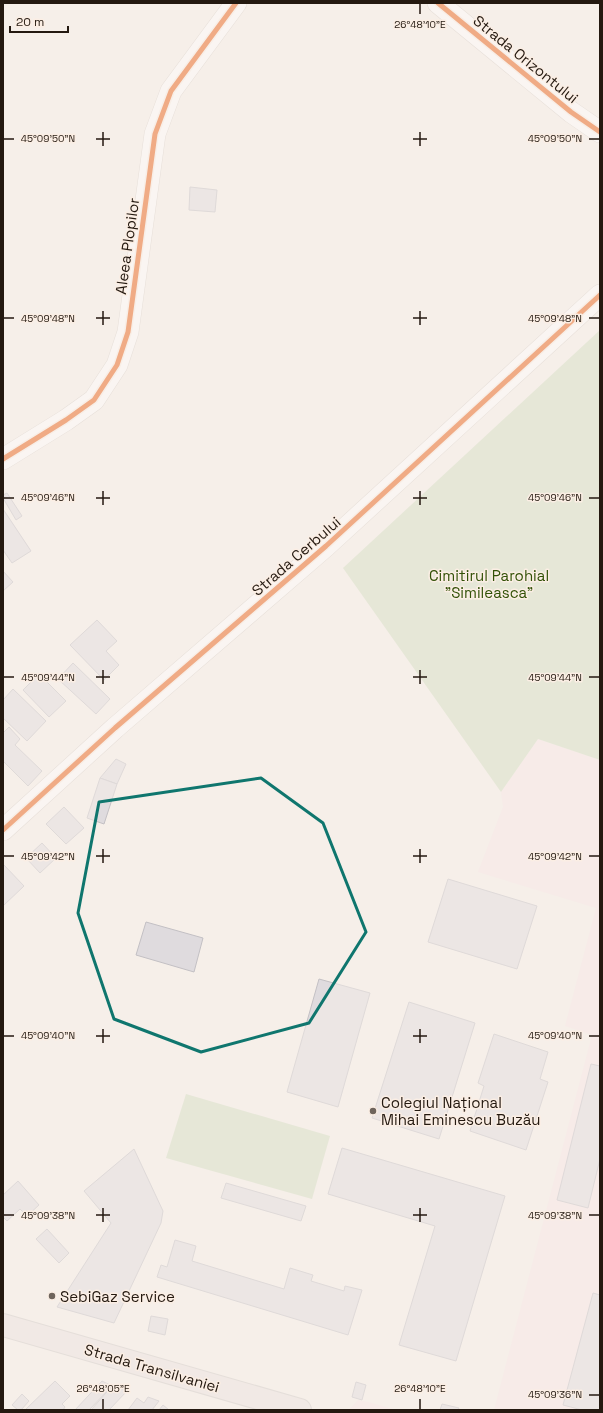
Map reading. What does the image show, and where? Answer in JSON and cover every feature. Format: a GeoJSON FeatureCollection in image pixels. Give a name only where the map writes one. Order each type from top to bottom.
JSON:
{"type":"FeatureCollection","features":[{"type":"Feature","properties":{"kind":"main road","name":"Strada Transilvaniei"},"geometry":{"type":"LineString","coordinates":[[3,1325],[300,1410]]}},
{"type":"Feature","properties":{"kind":"street","name":"Aleea Plopilor"},"geometry":{"type":"LineString","coordinates":[[3,459],[66,420],[94,400],[117,365],[128,332],[155,134],[171,91],[236,3]]}},
{"type":"Feature","properties":{"kind":"street","name":"Strada Orizontului"},"geometry":{"type":"LineString","coordinates":[[438,3],[571,112],[600,132]]}},
{"type":"Feature","properties":{"kind":"street","name":"Strada Cerbului"},"geometry":{"type":"LineString","coordinates":[[3,830],[157,692],[326,546],[600,295]]}},
{"type":"Feature","properties":{"kind":"highlighted area"},"geometry":{"type":"Polygon","coordinates":[[[261,778],[323,823],[366,932],[309,1023],[201,1052],[114,1019],[78,913],[99,802],[261,778]]]}},
{"type":"Feature","properties":{"kind":"shaded area"},"geometry":{"type":"Polygon","coordinates":[[[538,739],[600,760],[600,1410],[494,1410],[592,1035],[565,1026],[596,908],[478,872],[503,807],[501,792],[538,739]]]}},
{"type":"Feature","properties":{"kind":"shaded area"},"geometry":{"type":"Polygon","coordinates":[[[358,1400],[368,1402],[396,1410],[349,1410],[358,1400]]]}},
{"type":"Feature","properties":{"kind":"green space","name":"Cimitirul Parohial \"Simileasca\""},"geometry":{"type":"Polygon","coordinates":[[[600,330],[600,760],[538,739],[501,792],[343,568],[600,330]]]}},
{"type":"Feature","properties":{"kind":"green space"},"geometry":{"type":"Polygon","coordinates":[[[186,1094],[330,1136],[312,1199],[166,1158],[186,1094]]]}},
{"type":"Feature","properties":{"kind":"building"},"geometry":{"type":"Polygon","coordinates":[[[190,187],[217,190],[215,212],[189,210],[190,187]]]}},
{"type":"Feature","properties":{"kind":"building"},"geometry":{"type":"Polygon","coordinates":[[[7,493],[22,516],[16,520],[3,498],[3,495],[7,493]]]}},
{"type":"Feature","properties":{"kind":"building"},"geometry":{"type":"Polygon","coordinates":[[[3,509],[31,551],[12,563],[3,550],[3,509]]]}},
{"type":"Feature","properties":{"kind":"building"},"geometry":{"type":"Polygon","coordinates":[[[3,571],[13,582],[3,591],[3,571]]]}},
{"type":"Feature","properties":{"kind":"building"},"geometry":{"type":"Polygon","coordinates":[[[97,620],[117,641],[106,651],[119,665],[104,680],[70,645],[97,620]]]}},
{"type":"Feature","properties":{"kind":"building"},"geometry":{"type":"Polygon","coordinates":[[[73,663],[110,699],[96,714],[58,679],[73,663]]]}},
{"type":"Feature","properties":{"kind":"building"},"geometry":{"type":"Polygon","coordinates":[[[39,674],[66,701],[49,717],[23,690],[39,674]]]}},
{"type":"Feature","properties":{"kind":"building"},"geometry":{"type":"Polygon","coordinates":[[[13,689],[46,721],[27,741],[3,718],[3,700],[13,689]]]}},
{"type":"Feature","properties":{"kind":"building"},"geometry":{"type":"Polygon","coordinates":[[[9,727],[20,739],[15,745],[42,771],[28,786],[3,761],[3,733],[9,727]]]}},
{"type":"Feature","properties":{"kind":"building"},"geometry":{"type":"Polygon","coordinates":[[[116,759],[126,764],[117,784],[100,778],[116,759]]]}},
{"type":"Feature","properties":{"kind":"building"},"geometry":{"type":"Polygon","coordinates":[[[100,778],[117,784],[104,824],[87,818],[100,778]]]}},
{"type":"Feature","properties":{"kind":"building"},"geometry":{"type":"Polygon","coordinates":[[[64,807],[84,828],[66,844],[46,824],[64,807]]]}},
{"type":"Feature","properties":{"kind":"building"},"geometry":{"type":"Polygon","coordinates":[[[42,843],[56,858],[40,873],[26,858],[42,843]]]}},
{"type":"Feature","properties":{"kind":"building"},"geometry":{"type":"Polygon","coordinates":[[[4,865],[24,886],[3,906],[3,866],[4,865]]]}},
{"type":"Feature","properties":{"kind":"building"},"geometry":{"type":"Polygon","coordinates":[[[448,879],[537,906],[517,969],[428,942],[448,879]]]}},
{"type":"Feature","properties":{"kind":"building"},"geometry":{"type":"Polygon","coordinates":[[[146,922],[203,938],[194,972],[136,955],[146,922]]]}},
{"type":"Feature","properties":{"kind":"building"},"geometry":{"type":"Polygon","coordinates":[[[319,979],[370,993],[338,1107],[287,1092],[319,979]]]}},
{"type":"Feature","properties":{"kind":"building"},"geometry":{"type":"Polygon","coordinates":[[[409,1002],[475,1023],[439,1139],[372,1118],[409,1002]]]}},
{"type":"Feature","properties":{"kind":"building"},"geometry":{"type":"Polygon","coordinates":[[[494,1034],[548,1052],[540,1079],[548,1082],[526,1150],[470,1131],[484,1086],[478,1083],[494,1034]]]}},
{"type":"Feature","properties":{"kind":"building"},"geometry":{"type":"Polygon","coordinates":[[[591,1064],[600,1066],[600,1159],[588,1208],[557,1200],[591,1064]]]}},
{"type":"Feature","properties":{"kind":"building"},"geometry":{"type":"Polygon","coordinates":[[[342,1148],[505,1196],[456,1361],[399,1345],[435,1226],[328,1194],[342,1148]]]}},
{"type":"Feature","properties":{"kind":"building"},"geometry":{"type":"Polygon","coordinates":[[[134,1149],[163,1211],[161,1223],[114,1323],[57,1307],[111,1223],[84,1191],[134,1149]]]}},
{"type":"Feature","properties":{"kind":"building"},"geometry":{"type":"Polygon","coordinates":[[[18,1181],[39,1205],[27,1216],[20,1209],[7,1221],[4,1218],[3,1220],[3,1195],[18,1181]]]}},
{"type":"Feature","properties":{"kind":"building"},"geometry":{"type":"Polygon","coordinates":[[[226,1183],[306,1206],[301,1221],[221,1198],[226,1183]]]}},
{"type":"Feature","properties":{"kind":"building"},"geometry":{"type":"Polygon","coordinates":[[[47,1229],[69,1253],[59,1263],[36,1239],[47,1229]]]}},
{"type":"Feature","properties":{"kind":"building"},"geometry":{"type":"Polygon","coordinates":[[[175,1240],[196,1246],[192,1261],[284,1289],[290,1268],[313,1275],[311,1281],[344,1291],[345,1286],[362,1290],[348,1335],[157,1277],[161,1265],[167,1267],[175,1240]]]}},
{"type":"Feature","properties":{"kind":"building"},"geometry":{"type":"Polygon","coordinates":[[[593,1293],[600,1295],[600,1410],[582,1410],[563,1405],[593,1293]]]}},
{"type":"Feature","properties":{"kind":"building"},"geometry":{"type":"Polygon","coordinates":[[[151,1316],[168,1319],[165,1335],[148,1331],[151,1316]]]}},
{"type":"Feature","properties":{"kind":"building"},"geometry":{"type":"Polygon","coordinates":[[[55,1381],[70,1396],[62,1404],[65,1407],[63,1410],[25,1410],[55,1381]]]}},
{"type":"Feature","properties":{"kind":"building"},"geometry":{"type":"Polygon","coordinates":[[[102,1381],[112,1386],[89,1410],[75,1410],[102,1381]]]}},
{"type":"Feature","properties":{"kind":"building"},"geometry":{"type":"Polygon","coordinates":[[[356,1382],[366,1385],[362,1400],[352,1397],[356,1382]]]}},
{"type":"Feature","properties":{"kind":"building"},"geometry":{"type":"Polygon","coordinates":[[[113,1385],[127,1391],[109,1410],[91,1410],[113,1385]]]}},
{"type":"Feature","properties":{"kind":"building"},"geometry":{"type":"Polygon","coordinates":[[[22,1394],[29,1401],[21,1410],[18,1410],[12,1405],[22,1394]]]}},
{"type":"Feature","properties":{"kind":"building"},"geometry":{"type":"Polygon","coordinates":[[[148,1397],[159,1401],[152,1410],[128,1410],[137,1398],[144,1403],[148,1397]]]}},
{"type":"Feature","properties":{"kind":"building"},"geometry":{"type":"Polygon","coordinates":[[[442,1404],[459,1408],[458,1410],[440,1410],[442,1404]]]}},
{"type":"Feature","properties":{"kind":"building"},"geometry":{"type":"Polygon","coordinates":[[[163,1405],[169,1410],[159,1410],[163,1405]]]}},
{"type":"Feature","properties":{"kind":"cycle path"},"geometry":{"type":"LineString","coordinates":[[3,459],[66,420],[94,400],[117,365],[128,332],[155,134],[171,91],[236,3]]}},
{"type":"Feature","properties":{"kind":"cycle path"},"geometry":{"type":"LineString","coordinates":[[438,3],[571,112],[600,132]]}},
{"type":"Feature","properties":{"kind":"cycle path"},"geometry":{"type":"LineString","coordinates":[[3,830],[115,728],[326,546],[600,295]]}},
{"type":"Feature","properties":{"kind":"place","name":"Colegiul Național Mihai Eminescu Buzău"},"geometry":{"type":"Point","coordinates":[373,1111]}},
{"type":"Feature","properties":{"kind":"place","name":"SebiGaz Service"},"geometry":{"type":"Point","coordinates":[52,1296]}}]}
